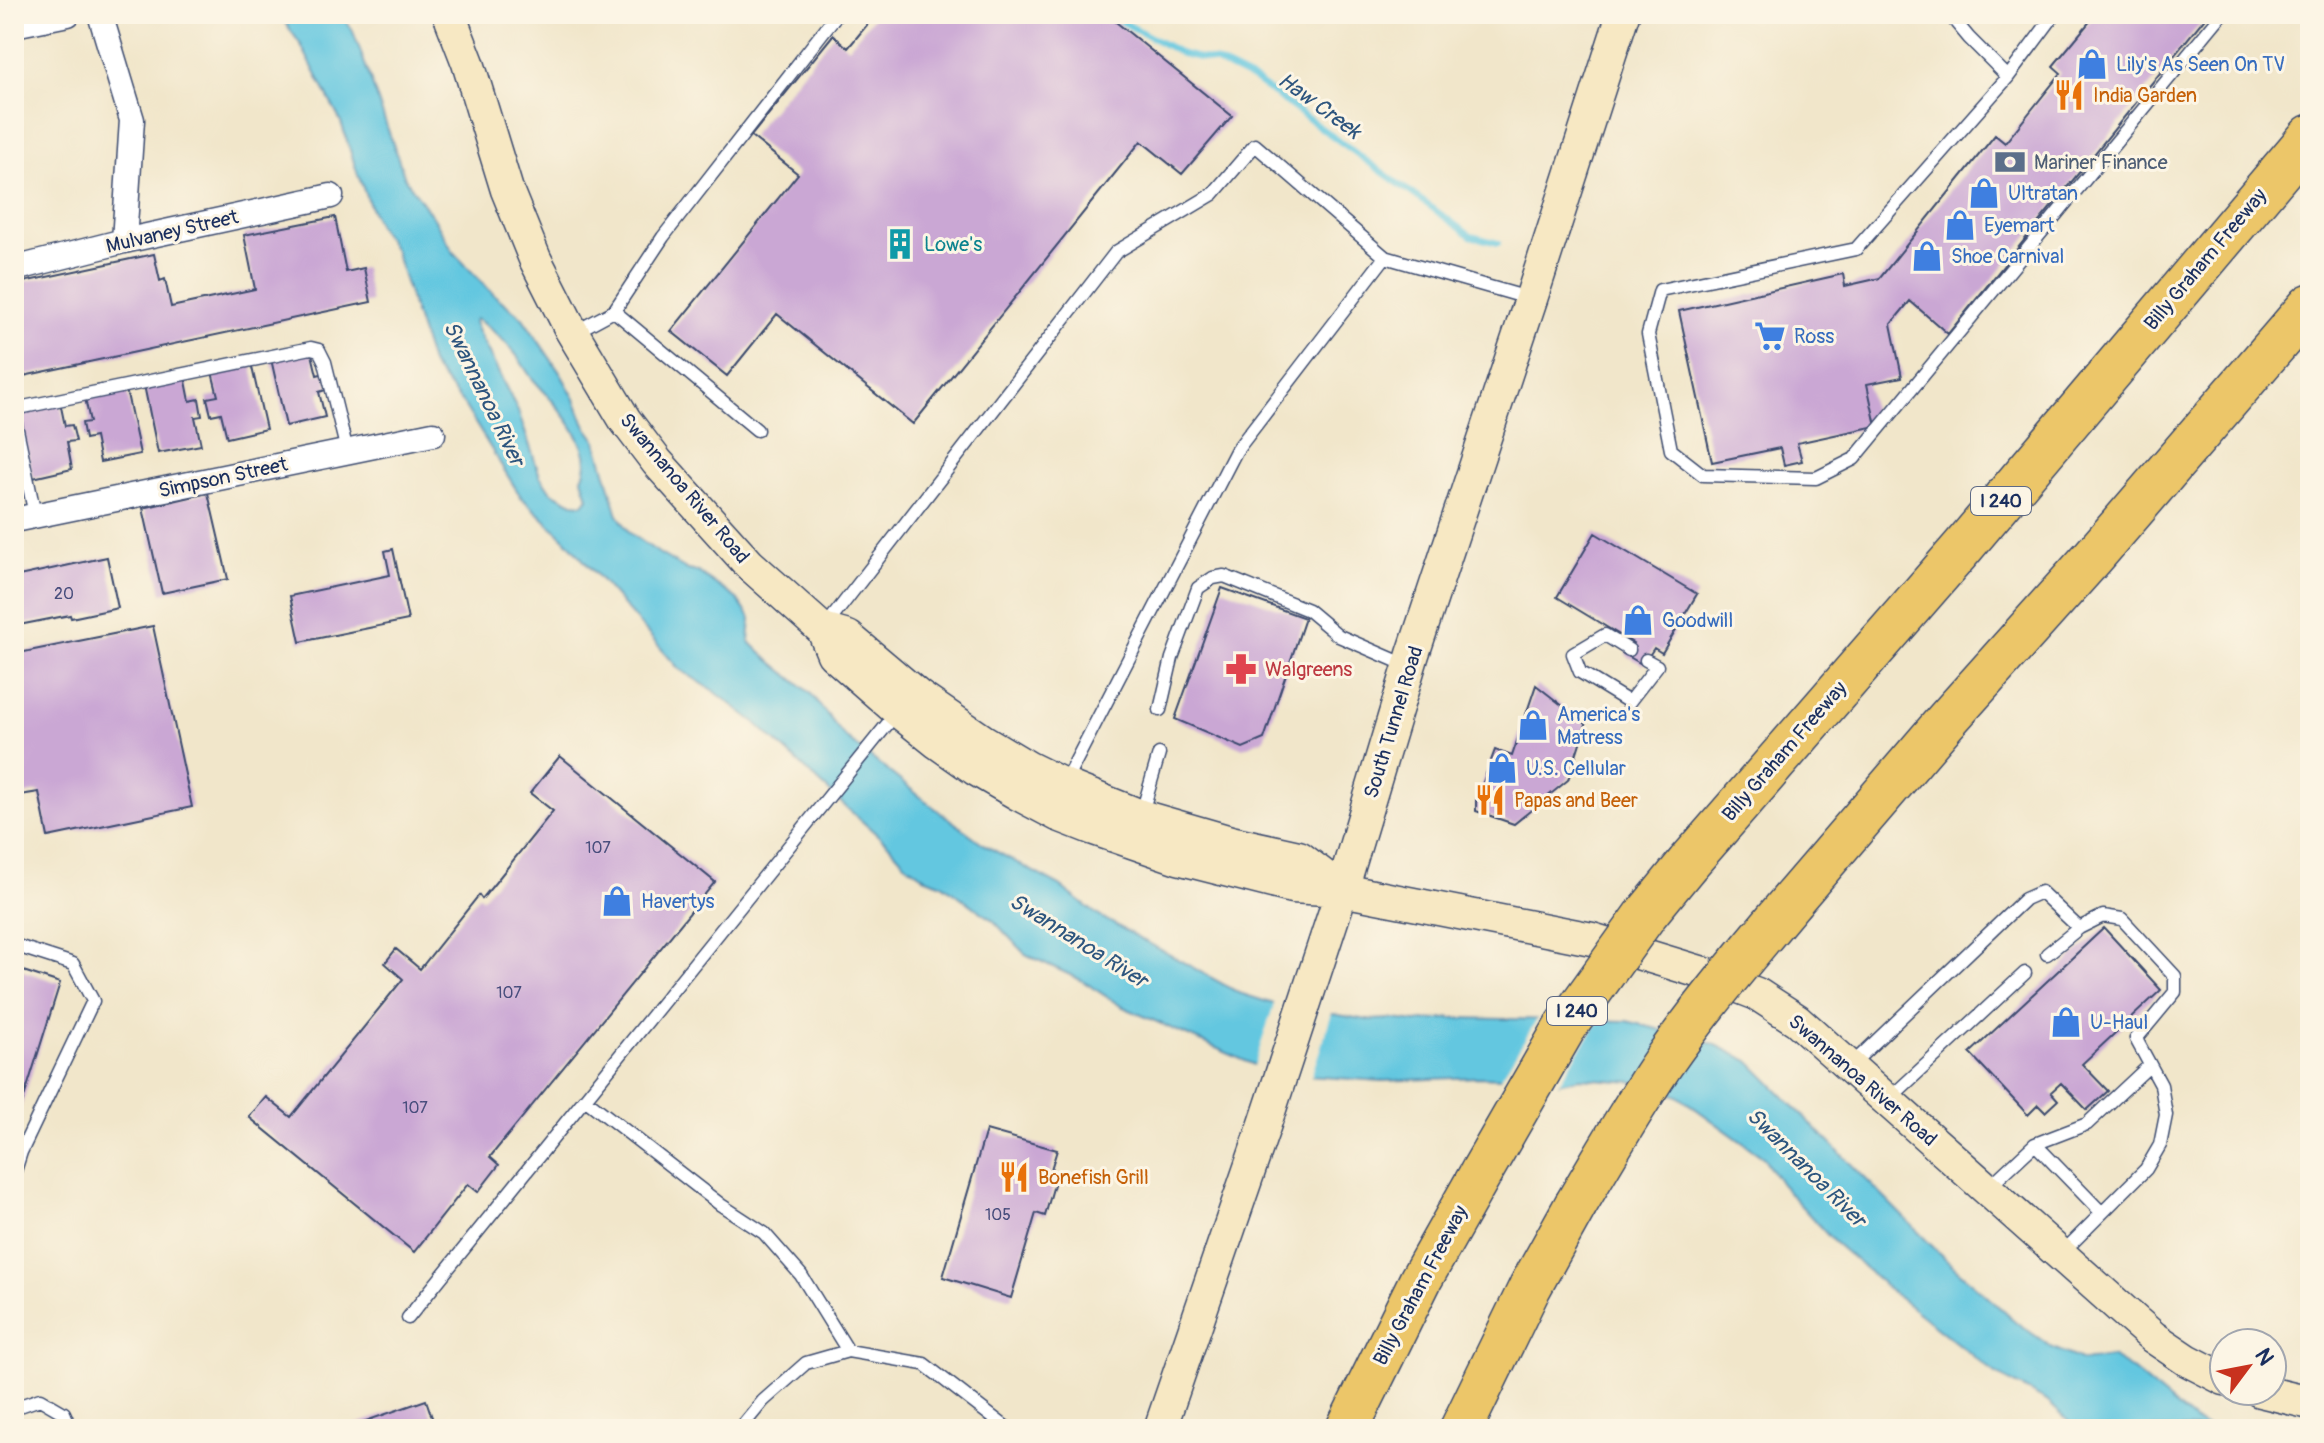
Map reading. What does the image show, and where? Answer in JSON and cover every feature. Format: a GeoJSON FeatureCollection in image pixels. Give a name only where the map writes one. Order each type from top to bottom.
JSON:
{"type":"FeatureCollection","features":[{"type":"Feature","properties":{"kind":"highway","name":"Billy Graham Freeway"},"geometry":{"type":"LineString","coordinates":[[1347,1429],[1421,1279],[1564,1029],[1647,913],[1963,547],[2310,136]]}},
{"type":"Feature","properties":{"kind":"highway"},"geometry":{"type":"LineString","coordinates":[[1461,1429],[1486,1372],[1530,1287],[1618,1131],[1725,980],[2310,305]]}},
{"type":"Feature","properties":{"kind":"main road","name":"Swannanoa River Road"},"geometry":{"type":"LineString","coordinates":[[449,14],[468,63],[507,190],[535,259],[573,333],[618,409],[657,462],[749,564],[823,630],[833,654],[888,723],[1058,815],[1149,849],[1292,887],[1342,890],[1592,939],[1700,972],[1757,994],[1797,1020],[2153,1337],[2208,1371]]}},
{"type":"Feature","properties":{"kind":"main road","name":"South Tunnel Road"},"geometry":{"type":"LineString","coordinates":[[1160,1429],[1342,890],[1409,666],[1623,14]]}},
{"type":"Feature","properties":{"kind":"main road","name":"Swannanoa River Road"},"geometry":{"type":"LineString","coordinates":[[823,630],[848,637],[897,680],[949,718],[1029,768],[1141,816],[1231,842],[1299,857],[1342,890]]}},
{"type":"Feature","properties":{"kind":"main road"},"geometry":{"type":"LineString","coordinates":[[2288,1398],[2310,1403]]}},
{"type":"Feature","properties":{"kind":"street"},"geometry":{"type":"LineString","coordinates":[[14,25],[68,14]]}},
{"type":"Feature","properties":{"kind":"street"},"geometry":{"type":"LineString","coordinates":[[100,14],[132,120],[124,241]]}},
{"type":"Feature","properties":{"kind":"street","name":"Mulvaney Street"},"geometry":{"type":"LineString","coordinates":[[14,269],[124,241],[331,196]]}},
{"type":"Feature","properties":{"kind":"street","name":"Simpson Street"},"geometry":{"type":"LineString","coordinates":[[25,517],[433,434]]}},
{"type":"Feature","properties":{"kind":"lane"},"geometry":{"type":"LineString","coordinates":[[573,333],[614,311],[663,237],[837,14]]}},
{"type":"Feature","properties":{"kind":"lane"},"geometry":{"type":"LineString","coordinates":[[1949,14],[2008,77]]}},
{"type":"Feature","properties":{"kind":"lane"},"geometry":{"type":"LineString","coordinates":[[2055,14],[2008,77],[1856,249],[1660,290],[1648,334],[1671,450],[1703,475],[1816,478],[1854,459],[2222,14]]}},
{"type":"Feature","properties":{"kind":"lane"},"geometry":{"type":"LineString","coordinates":[[823,630],[1116,252],[1213,194],[1255,145],[1385,257],[1531,299]]}},
{"type":"Feature","properties":{"kind":"lane"},"geometry":{"type":"LineString","coordinates":[[1064,785],[1236,451],[1385,257]]}},
{"type":"Feature","properties":{"kind":"lane"},"geometry":{"type":"LineString","coordinates":[[614,311],[757,430]]}},
{"type":"Feature","properties":{"kind":"lane"},"geometry":{"type":"LineString","coordinates":[[14,409],[311,348],[319,350],[325,362],[347,451]]}},
{"type":"Feature","properties":{"kind":"lane"},"geometry":{"type":"LineString","coordinates":[[14,415],[25,517]]}},
{"type":"Feature","properties":{"kind":"lane"},"geometry":{"type":"LineString","coordinates":[[1160,710],[1172,658],[1198,588],[1213,578],[1224,576],[1308,610],[1339,636],[1409,666]]}},
{"type":"Feature","properties":{"kind":"lane"},"geometry":{"type":"LineString","coordinates":[[1629,650],[1605,635],[1573,654],[1580,672],[1629,702],[1657,666],[1646,660]]}},
{"type":"Feature","properties":{"kind":"lane"},"geometry":{"type":"LineString","coordinates":[[408,1318],[888,723]]}},
{"type":"Feature","properties":{"kind":"lane"},"geometry":{"type":"LineString","coordinates":[[1141,816],[1159,754]]}},
{"type":"Feature","properties":{"kind":"lane"},"geometry":{"type":"LineString","coordinates":[[1850,1066],[2025,899],[2041,892],[2079,928]]}},
{"type":"Feature","properties":{"kind":"lane"},"geometry":{"type":"LineString","coordinates":[[2047,954],[2079,928],[2103,916],[2122,919],[2175,976],[2175,992],[2136,1039],[2161,1085],[2166,1115],[2160,1145],[2146,1169],[2061,1254]]}},
{"type":"Feature","properties":{"kind":"lane"},"geometry":{"type":"LineString","coordinates":[[14,945],[73,964],[93,1001],[21,1152],[14,1174]]}},
{"type":"Feature","properties":{"kind":"lane"},"geometry":{"type":"LineString","coordinates":[[1888,1100],[2025,973]]}},
{"type":"Feature","properties":{"kind":"lane"},"geometry":{"type":"LineString","coordinates":[[1987,1189],[2035,1144],[2087,1124],[2150,1065]]}},
{"type":"Feature","properties":{"kind":"lane"},"geometry":{"type":"LineString","coordinates":[[586,1100],[721,1205],[764,1233],[801,1275],[848,1351]]}},
{"type":"Feature","properties":{"kind":"lane"},"geometry":{"type":"LineString","coordinates":[[2035,1144],[2102,1213]]}},
{"type":"Feature","properties":{"kind":"lane"},"geometry":{"type":"LineString","coordinates":[[740,1429],[763,1401],[806,1363],[848,1351],[924,1364],[1008,1429]]}},
{"type":"Feature","properties":{"kind":"lane"},"geometry":{"type":"LineString","coordinates":[[14,1408],[40,1399],[64,1413],[71,1429]]}},
{"type":"Feature","properties":{"kind":"water","name":"Swannanoa River"},"geometry":{"type":"Polygon","coordinates":[[[279,14],[341,14],[352,29],[405,178],[454,253],[494,295],[522,317],[561,374],[585,425],[596,440],[618,515],[630,533],[660,554],[688,570],[698,572],[737,599],[751,619],[749,641],[810,693],[844,736],[986,846],[1060,886],[1099,916],[1239,993],[1274,1004],[1368,1020],[1627,1021],[1714,1044],[1749,1061],[1947,1261],[2016,1322],[2053,1348],[2083,1361],[2111,1357],[2131,1369],[2195,1422],[2212,1429],[2076,1428],[2047,1401],[1996,1374],[1897,1296],[1833,1241],[1781,1184],[1764,1158],[1678,1096],[1634,1082],[1580,1078],[1548,1085],[1478,1077],[1382,1081],[1307,1076],[1261,1068],[1121,1006],[1081,980],[1025,954],[994,921],[942,884],[924,877],[905,863],[755,722],[679,669],[565,539],[521,497],[464,405],[432,366],[395,251],[377,224],[341,122],[301,45],[279,14]],[[475,319],[474,322],[518,411],[540,476],[551,492],[573,503],[583,504],[588,498],[582,478],[586,459],[574,429],[513,351],[475,319]]]}},
{"type":"Feature","properties":{"kind":"pier"},"geometry":{"type":"Polygon","coordinates":[[[1275,1001],[1333,1010],[1310,1080],[1253,1069],[1275,1001]]]}},
{"type":"Feature","properties":{"kind":"pier"},"geometry":{"type":"Polygon","coordinates":[[[1540,1015],[1602,1016],[1556,1087],[1547,1089],[1498,1082],[1540,1015]]]}},
{"type":"Feature","properties":{"kind":"building","name":"Lowe's"},"geometry":{"type":"Polygon","coordinates":[[[876,14],[1106,14],[1232,116],[1182,174],[1141,141],[913,424],[777,314],[727,376],[671,331],[798,174],[751,136],[833,35],[848,48],[876,14]]]}},
{"type":"Feature","properties":{"kind":"building"},"geometry":{"type":"Polygon","coordinates":[[[2096,14],[2208,14],[1948,334],[1910,301],[1891,324],[1902,377],[1867,384],[1876,426],[1797,443],[1802,461],[1784,465],[1780,448],[1712,462],[1679,311],[1843,274],[1845,286],[1880,278],[1995,135],[2005,143],[2061,73],[2053,66],[2096,14]]]}},
{"type":"Feature","properties":{"kind":"building"},"geometry":{"type":"Polygon","coordinates":[[[335,217],[346,272],[364,268],[371,302],[14,378],[14,284],[154,254],[160,281],[165,279],[171,307],[255,289],[244,235],[335,217]]]}},
{"type":"Feature","properties":{"kind":"building"},"geometry":{"type":"Polygon","coordinates":[[[311,350],[317,375],[325,373],[329,389],[319,392],[325,417],[286,426],[271,359],[311,350]]]}},
{"type":"Feature","properties":{"kind":"building"},"geometry":{"type":"Polygon","coordinates":[[[251,363],[266,429],[227,438],[221,413],[211,415],[207,398],[218,396],[212,372],[251,363]]]}},
{"type":"Feature","properties":{"kind":"building"},"geometry":{"type":"Polygon","coordinates":[[[185,376],[190,401],[199,399],[202,416],[195,417],[201,445],[158,453],[144,385],[185,376]]]}},
{"type":"Feature","properties":{"kind":"building"},"geometry":{"type":"Polygon","coordinates":[[[126,389],[140,454],[100,462],[95,437],[85,439],[82,423],[90,422],[85,398],[126,389]]]}},
{"type":"Feature","properties":{"kind":"building"},"geometry":{"type":"Polygon","coordinates":[[[60,402],[65,426],[72,425],[76,441],[67,442],[72,469],[33,478],[18,411],[60,402]]]}},
{"type":"Feature","properties":{"kind":"building"},"geometry":{"type":"Polygon","coordinates":[[[208,493],[228,579],[162,593],[143,508],[208,493]]]}},
{"type":"Feature","properties":{"kind":"building","name":"Goodwill"},"geometry":{"type":"Polygon","coordinates":[[[1595,533],[1697,594],[1662,653],[1654,648],[1643,665],[1626,655],[1633,643],[1557,597],[1595,533]]]}},
{"type":"Feature","properties":{"kind":"building"},"geometry":{"type":"Polygon","coordinates":[[[393,549],[408,620],[300,642],[290,596],[390,575],[385,551],[393,549]]]}},
{"type":"Feature","properties":{"kind":"building"},"geometry":{"type":"Polygon","coordinates":[[[107,557],[118,608],[14,626],[14,577],[107,557]]]}},
{"type":"Feature","properties":{"kind":"building","name":"Walgreens"},"geometry":{"type":"Polygon","coordinates":[[[1222,588],[1305,618],[1264,739],[1243,748],[1175,719],[1222,588]]]}},
{"type":"Feature","properties":{"kind":"building"},"geometry":{"type":"Polygon","coordinates":[[[153,626],[192,807],[48,837],[39,792],[14,796],[14,654],[153,626]]]}},
{"type":"Feature","properties":{"kind":"building"},"geometry":{"type":"Polygon","coordinates":[[[1536,685],[1586,724],[1568,780],[1514,824],[1476,811],[1476,801],[1495,750],[1512,756],[1536,685]]]}},
{"type":"Feature","properties":{"kind":"building"},"geometry":{"type":"Polygon","coordinates":[[[560,756],[715,882],[490,1157],[499,1165],[478,1192],[468,1184],[414,1252],[249,1117],[266,1097],[291,1117],[403,979],[385,963],[396,949],[420,969],[479,895],[482,899],[553,811],[530,793],[560,756]]]}},
{"type":"Feature","properties":{"kind":"building","name":"U-Haul"},"geometry":{"type":"Polygon","coordinates":[[[2104,928],[2161,990],[2082,1064],[2108,1091],[2087,1110],[2061,1083],[2051,1092],[2058,1100],[2045,1112],[2038,1105],[2028,1115],[1970,1053],[2104,928]]]}},
{"type":"Feature","properties":{"kind":"building"},"geometry":{"type":"Polygon","coordinates":[[[14,968],[60,983],[15,1126],[14,1126],[14,968]]]}},
{"type":"Feature","properties":{"kind":"building"},"geometry":{"type":"Polygon","coordinates":[[[986,1130],[1057,1150],[1048,1179],[1055,1181],[1045,1216],[1036,1213],[1011,1298],[943,1277],[986,1130]]]}},
{"type":"Feature","properties":{"kind":"building"},"geometry":{"type":"Polygon","coordinates":[[[426,1400],[436,1429],[359,1429],[357,1424],[426,1400]]]}},
{"type":"Feature","properties":{"kind":"building"},"geometry":{"type":"Polygon","coordinates":[[[43,1417],[48,1429],[14,1429],[14,1427],[43,1417]]]}},
{"type":"Feature","properties":{"kind":"waterway","name":"Haw Creek"},"geometry":{"type":"LineString","coordinates":[[338,24],[352,14]]}},
{"type":"Feature","properties":{"kind":"waterway","name":"Haw Creek"},"geometry":{"type":"LineString","coordinates":[[1112,14],[1182,54],[1217,62],[1256,81],[1471,236],[1498,243]]}},
{"type":"Feature","properties":{"kind":"place","name":"Lily's As Seen On TV"},"geometry":{"type":"Point","coordinates":[2092,64]}},
{"type":"Feature","properties":{"kind":"place","name":"India Garden"},"geometry":{"type":"Point","coordinates":[2069,95]}},
{"type":"Feature","properties":{"kind":"place","name":"Mariner Finance"},"geometry":{"type":"Point","coordinates":[2010,162]}},
{"type":"Feature","properties":{"kind":"place","name":"Ultratan"},"geometry":{"type":"Point","coordinates":[1984,193]}},
{"type":"Feature","properties":{"kind":"place","name":"Eyemart"},"geometry":{"type":"Point","coordinates":[1960,225]}},
{"type":"Feature","properties":{"kind":"place","name":"Lowe's"},"geometry":{"type":"Point","coordinates":[900,244]}},
{"type":"Feature","properties":{"kind":"place","name":"Shoe Carnival"},"geometry":{"type":"Point","coordinates":[1927,256]}},
{"type":"Feature","properties":{"kind":"place","name":"Ross"},"geometry":{"type":"Point","coordinates":[1770,336]}},
{"type":"Feature","properties":{"kind":"place","name":"Goodwill"},"geometry":{"type":"Point","coordinates":[1638,620]}},
{"type":"Feature","properties":{"kind":"place","name":"Walgreens"},"geometry":{"type":"Point","coordinates":[1241,669]}},
{"type":"Feature","properties":{"kind":"place","name":"America's Matress"},"geometry":{"type":"Point","coordinates":[1533,725]}},
{"type":"Feature","properties":{"kind":"place","name":"U.S. Cellular"},"geometry":{"type":"Point","coordinates":[1502,768]}},
{"type":"Feature","properties":{"kind":"place","name":"Papas and Beer"},"geometry":{"type":"Point","coordinates":[1490,800]}},
{"type":"Feature","properties":{"kind":"place","name":"Havertys"},"geometry":{"type":"Point","coordinates":[617,901]}},
{"type":"Feature","properties":{"kind":"place","name":"U-Haul"},"geometry":{"type":"Point","coordinates":[2066,1022]}},
{"type":"Feature","properties":{"kind":"place","name":"Bonefish Grill"},"geometry":{"type":"Point","coordinates":[1014,1177]}}]}
